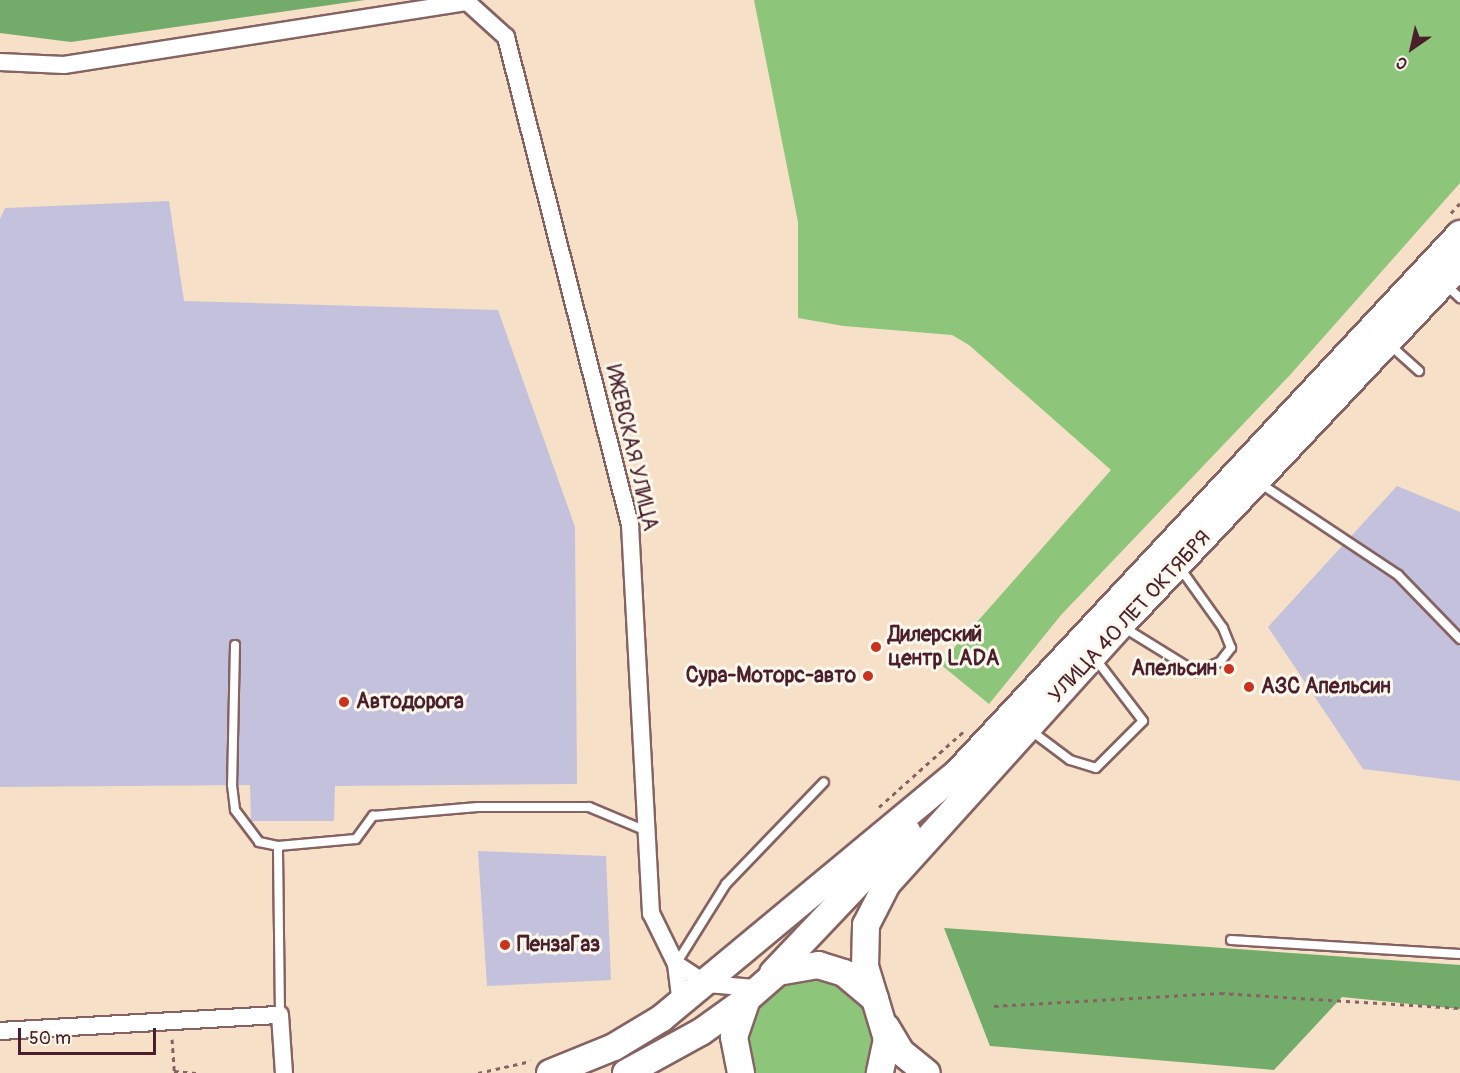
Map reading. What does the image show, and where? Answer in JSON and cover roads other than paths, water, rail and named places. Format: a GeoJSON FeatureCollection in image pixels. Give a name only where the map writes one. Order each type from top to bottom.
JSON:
{"type":"FeatureCollection","features":[{"type":"Feature","properties":{"kind":"main road","name":"УЛИЦА 40 ЛЕТ ОКТЯБРЯ"},"geometry":{"type":"LineString","coordinates":[[550,1073],[614,1047],[681,1004],[958,772],[1453,226]]}},
{"type":"Feature","properties":{"kind":"main road","name":"УЛИЦА 40 ЛЕТ ОКТЯБРЯ"},"geometry":{"type":"LineString","coordinates":[[927,1073],[901,1052],[885,1025],[875,999],[865,967],[864,947],[873,907],[906,860],[1092,656],[1387,343],[1454,282]]}},
{"type":"Feature","properties":{"kind":"main road"},"geometry":{"type":"LineString","coordinates":[[741,1073],[734,1037],[756,989],[892,851],[958,772]]}},
{"type":"Feature","properties":{"kind":"main road","name":"УЛИЦА 40 ЛЕТ ОКТЯБРЯ"},"geometry":{"type":"LineString","coordinates":[[626,1073],[701,1032],[756,989],[790,968],[825,966],[856,980],[875,999]]}},
{"type":"Feature","properties":{"kind":"main road","name":"УЛИЦА 40 ЛЕТ ОКТЯБРЯ"},"geometry":{"type":"LineString","coordinates":[[880,1073],[886,1052],[885,1025]]}},
{"type":"Feature","properties":{"kind":"street"},"geometry":{"type":"LineString","coordinates":[[0,62],[64,65],[466,1]]}},
{"type":"Feature","properties":{"kind":"street","name":"ИЖЕВСКАЯ УЛИЦА"},"geometry":{"type":"LineString","coordinates":[[466,1],[506,37],[630,525],[644,830],[651,913],[676,964],[681,1004]]}},
{"type":"Feature","properties":{"kind":"street"},"geometry":{"type":"LineString","coordinates":[[676,964],[707,984],[756,989]]}},
{"type":"Feature","properties":{"kind":"street"},"geometry":{"type":"LineString","coordinates":[[0,1031],[280,1015],[284,1073]]}},
{"type":"Feature","properties":{"kind":"street"},"geometry":{"type":"LineString","coordinates":[[270,1073],[281,1045]]}},
{"type":"Feature","properties":{"kind":"street"},"geometry":{"type":"LineString","coordinates":[[281,1045],[292,1073]]}},
{"type":"Feature","properties":{"kind":"lane"},"geometry":{"type":"LineString","coordinates":[[1387,343],[1419,371]]}},
{"type":"Feature","properties":{"kind":"lane"},"geometry":{"type":"LineString","coordinates":[[1257,481],[1398,575],[1460,639]]}},
{"type":"Feature","properties":{"kind":"lane"},"geometry":{"type":"LineString","coordinates":[[1120,626],[1196,672],[1220,662],[1231,648],[1222,628],[1178,564]]}},
{"type":"Feature","properties":{"kind":"lane"},"geometry":{"type":"LineString","coordinates":[[235,645],[232,785],[235,810],[259,842],[278,846],[356,839],[373,816],[478,807],[590,807],[644,830]]}},
{"type":"Feature","properties":{"kind":"lane"},"geometry":{"type":"LineString","coordinates":[[1027,727],[1070,760],[1096,768],[1143,721],[1092,656]]}},
{"type":"Feature","properties":{"kind":"lane"},"geometry":{"type":"LineString","coordinates":[[676,964],[726,884],[824,782]]}},
{"type":"Feature","properties":{"kind":"lane"},"geometry":{"type":"LineString","coordinates":[[278,846],[280,1015]]}},
{"type":"Feature","properties":{"kind":"lane"},"geometry":{"type":"LineString","coordinates":[[1231,940],[1460,954]]}},
{"type":"Feature","properties":{"kind":"place","name":"Дилерский центр LADA"},"geometry":{"type":"Point","coordinates":[876,647]}},
{"type":"Feature","properties":{"kind":"place","name":"Апельсин"},"geometry":{"type":"Point","coordinates":[1229,669]}},
{"type":"Feature","properties":{"kind":"place","name":"Сура-Моторс-авто"},"geometry":{"type":"Point","coordinates":[868,676]}},
{"type":"Feature","properties":{"kind":"place","name":"АЗС Апельсин"},"geometry":{"type":"Point","coordinates":[1249,687]}},
{"type":"Feature","properties":{"kind":"place","name":"Автодорога"},"geometry":{"type":"Point","coordinates":[344,702]}},
{"type":"Feature","properties":{"kind":"place","name":"ПензаГаз"},"geometry":{"type":"Point","coordinates":[505,945]}}]}
